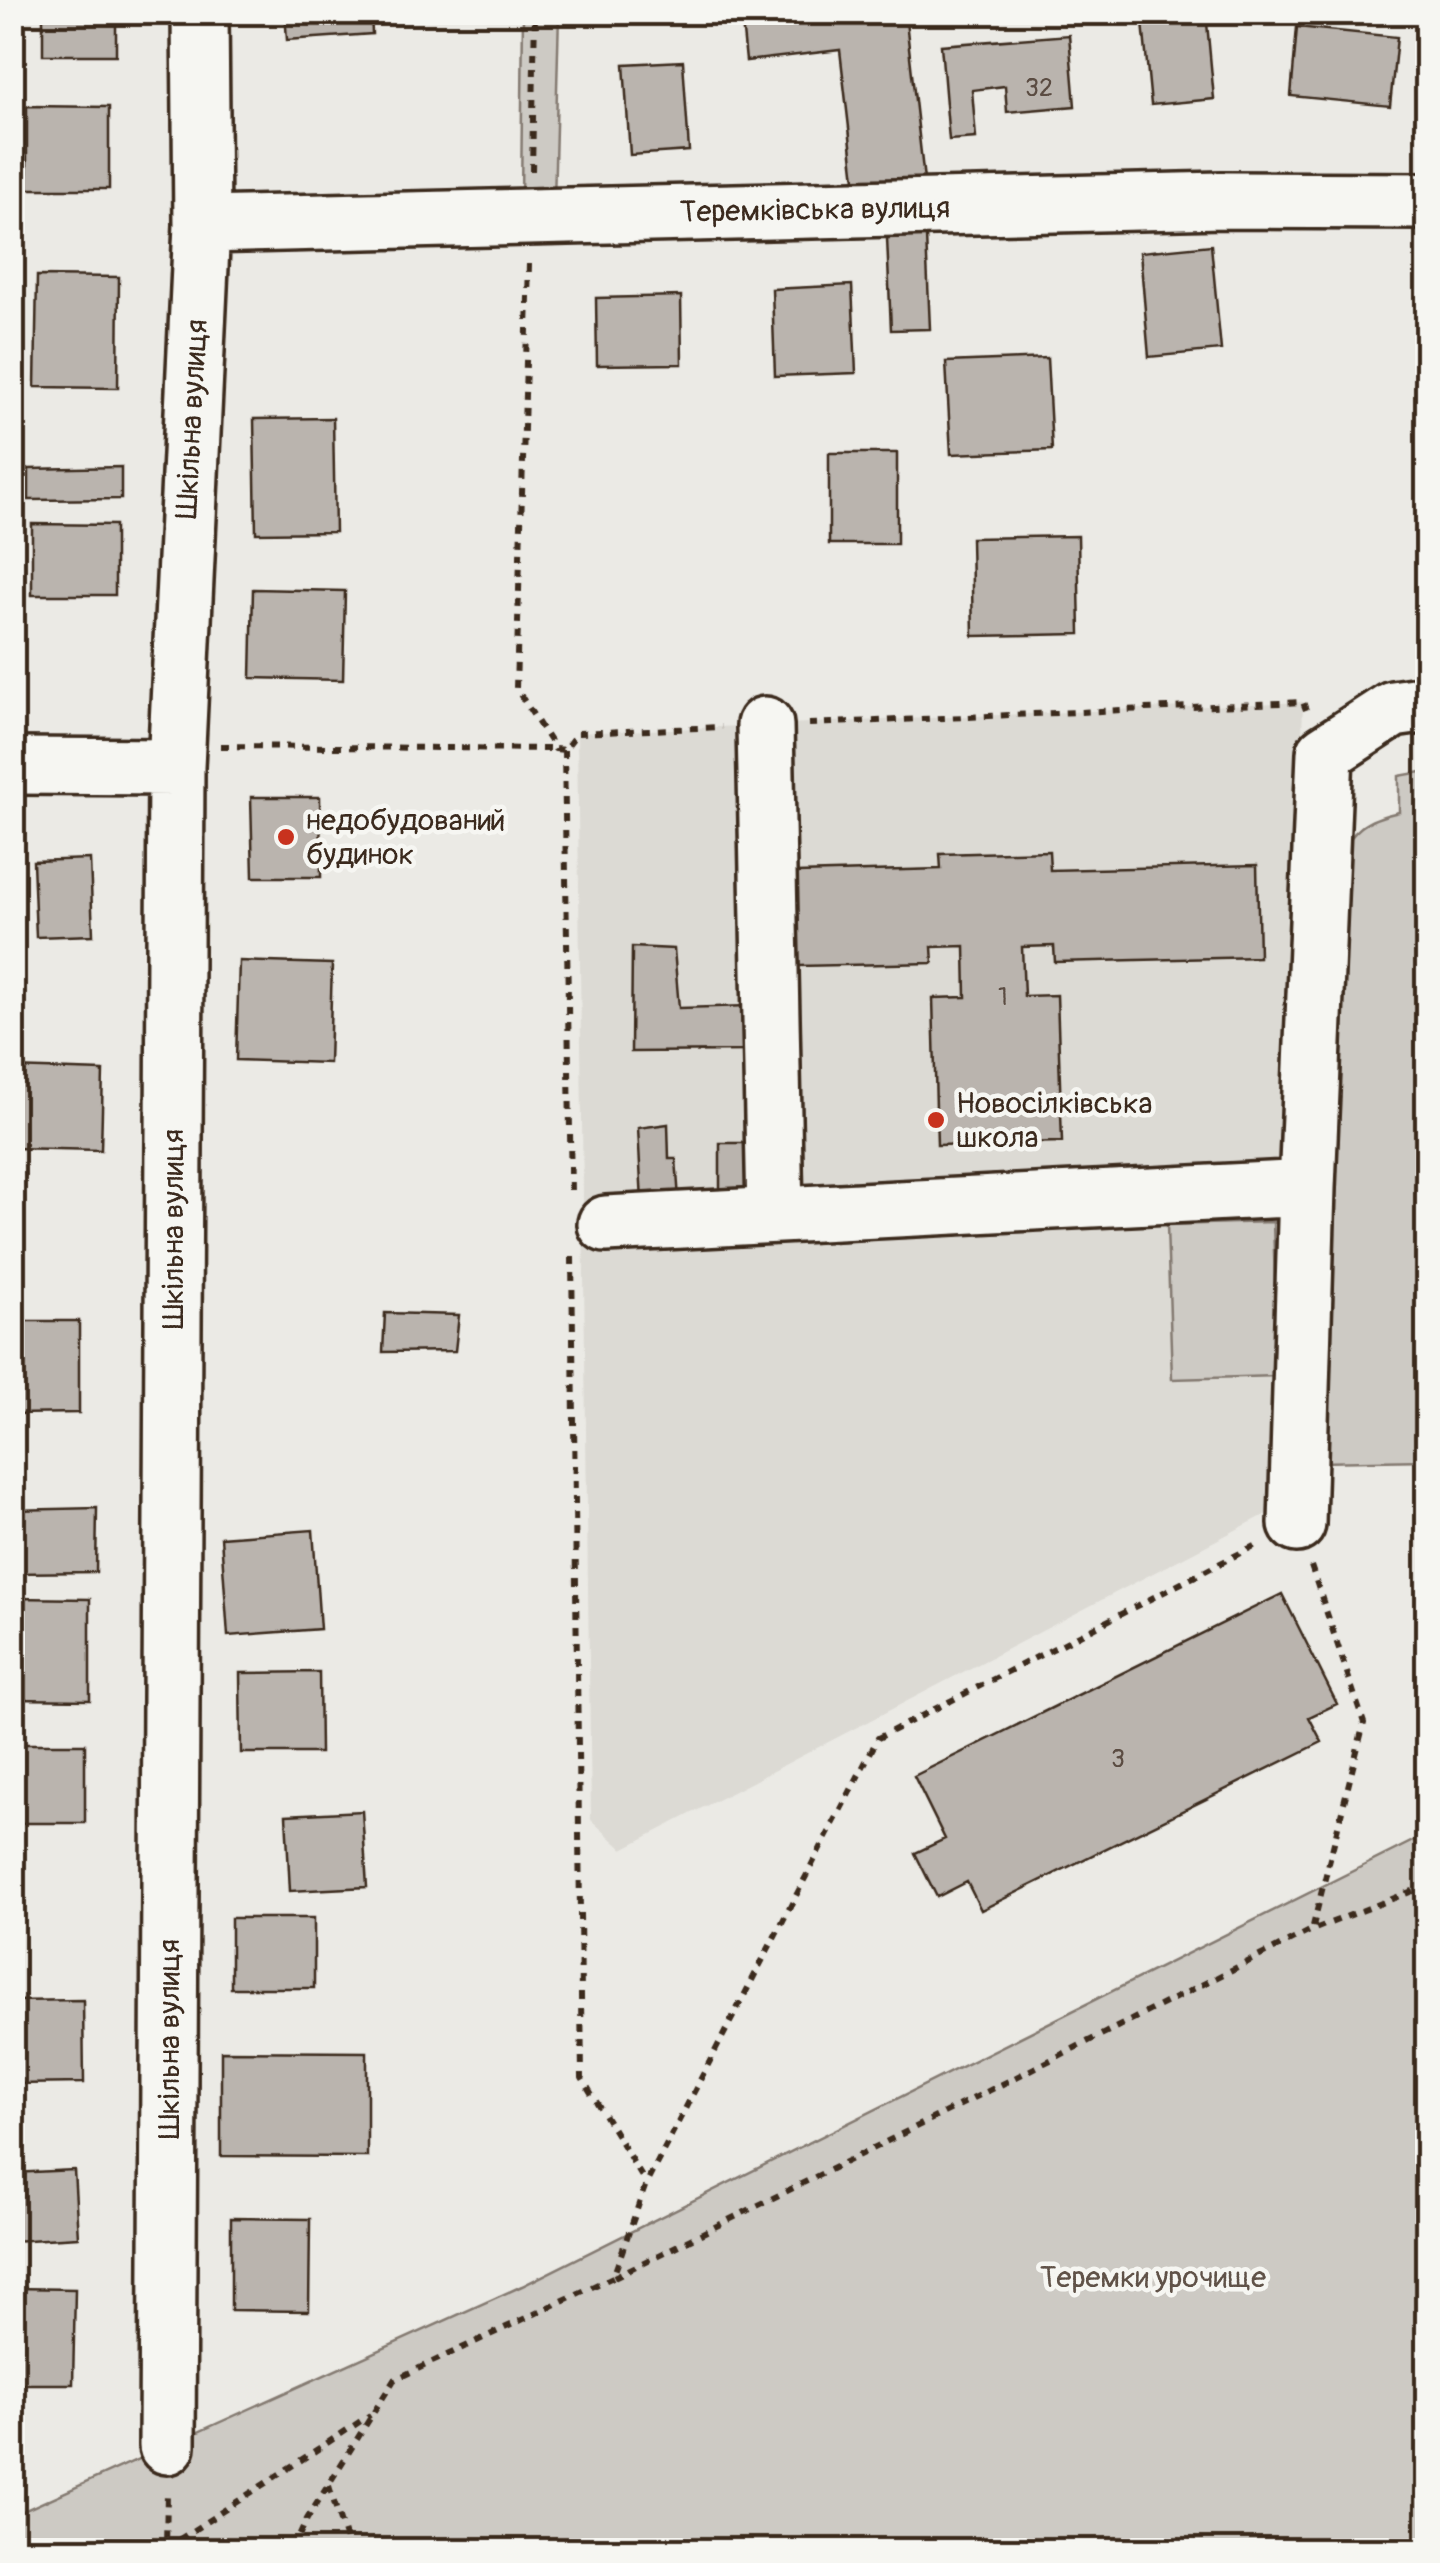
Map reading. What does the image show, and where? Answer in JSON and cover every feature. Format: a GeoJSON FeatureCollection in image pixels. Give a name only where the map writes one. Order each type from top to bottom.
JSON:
{"type":"FeatureCollection","features":[{"type":"Feature","properties":{"kind":"street","name":"Шкільна вулиця"},"geometry":{"type":"LineString","coordinates":[[167,2446],[176,767],[202,225],[200,12]]}},
{"type":"Feature","properties":{"kind":"street","name":"Теремківська вулиця"},"geometry":{"type":"LineString","coordinates":[[202,225],[1204,201],[1428,202]]}},
{"type":"Feature","properties":{"kind":"street"},"geometry":{"type":"LineString","coordinates":[[1297,1524],[1325,752],[1393,709],[1428,704]]}},
{"type":"Feature","properties":{"kind":"street"},"geometry":{"type":"LineString","coordinates":[[764,726],[775,1215]]}},
{"type":"Feature","properties":{"kind":"street"},"geometry":{"type":"LineString","coordinates":[[12,766],[176,767]]}},
{"type":"Feature","properties":{"kind":"street"},"geometry":{"type":"LineString","coordinates":[[583,1222],[1307,1188]]}},
{"type":"Feature","properties":{"kind":"path"},"geometry":{"type":"LineString","coordinates":[[535,12],[516,688],[560,750],[583,1222],[582,2078],[646,2184]]}},
{"type":"Feature","properties":{"kind":"path"},"geometry":{"type":"LineString","coordinates":[[176,767],[212,746],[560,750],[577,733],[1303,702],[1325,752]]}},
{"type":"Feature","properties":{"kind":"path"},"geometry":{"type":"LineString","coordinates":[[613,2278],[646,2184],[878,1738],[1297,1524],[1364,1722],[1312,1930]]}},
{"type":"Feature","properties":{"kind":"path"},"geometry":{"type":"LineString","coordinates":[[293,2550],[307,2519],[394,2380],[613,2278],[1312,1930],[1428,1885]]}},
{"type":"Feature","properties":{"kind":"path"},"geometry":{"type":"LineString","coordinates":[[163,2549],[374,2412]]}},
{"type":"Feature","properties":{"kind":"path"},"geometry":{"type":"LineString","coordinates":[[163,2549],[167,2446]]}},
{"type":"Feature","properties":{"kind":"path"},"geometry":{"type":"LineString","coordinates":[[329,2486],[349,2550]]}},
{"type":"Feature","properties":{"kind":"shaded area","name":"Новосілківська школа"},"geometry":{"type":"Polygon","coordinates":[[[1303,702],[1280,1507],[623,1849],[591,1820],[577,733],[1303,702]]]}},
{"type":"Feature","properties":{"kind":"green space"},"geometry":{"type":"Polygon","coordinates":[[[523,13],[559,13],[554,202],[521,200],[523,13]]]}},
{"type":"Feature","properties":{"kind":"green space"},"geometry":{"type":"Polygon","coordinates":[[[1427,771],[1427,1460],[1317,1462],[1335,859],[1361,827],[1399,812],[1399,776],[1427,771]]]}},
{"type":"Feature","properties":{"kind":"green space"},"geometry":{"type":"Polygon","coordinates":[[[1273,1222],[1278,1376],[1172,1379],[1167,1225],[1273,1222]]]}},
{"type":"Feature","properties":{"kind":"green space","name":"Теремки урочище"},"geometry":{"type":"Polygon","coordinates":[[[1427,1834],[1427,2550],[13,2550],[12,2516],[522,2286],[1427,1834]]]}},
{"type":"Feature","properties":{"kind":"building"},"geometry":{"type":"Polygon","coordinates":[[[43,12],[116,12],[116,55],[43,55],[43,12]]]}},
{"type":"Feature","properties":{"kind":"building"},"geometry":{"type":"Polygon","coordinates":[[[285,12],[371,12],[372,34],[287,40],[285,12]]]}},
{"type":"Feature","properties":{"kind":"building"},"geometry":{"type":"Polygon","coordinates":[[[741,12],[905,12],[924,180],[856,188],[840,50],[746,61],[741,12]]]}},
{"type":"Feature","properties":{"kind":"building"},"geometry":{"type":"Polygon","coordinates":[[[1142,12],[1206,12],[1214,99],[1151,105],[1142,12]]]}},
{"type":"Feature","properties":{"kind":"building"},"geometry":{"type":"Polygon","coordinates":[[[1297,27],[1397,37],[1390,106],[1291,96],[1297,27]]]}},
{"type":"Feature","properties":{"kind":"building"},"geometry":{"type":"Polygon","coordinates":[[[1069,35],[1075,106],[1007,112],[1005,86],[972,90],[976,138],[949,140],[941,45],[1069,35]]]}},
{"type":"Feature","properties":{"kind":"building"},"geometry":{"type":"Polygon","coordinates":[[[683,61],[689,151],[630,155],[624,64],[683,61]]]}},
{"type":"Feature","properties":{"kind":"building"},"geometry":{"type":"Polygon","coordinates":[[[27,106],[109,107],[109,189],[27,189],[27,106]]]}},
{"type":"Feature","properties":{"kind":"building"},"geometry":{"type":"Polygon","coordinates":[[[926,236],[930,329],[891,330],[887,238],[926,236]]]}},
{"type":"Feature","properties":{"kind":"building"},"geometry":{"type":"Polygon","coordinates":[[[1211,245],[1221,350],[1149,357],[1140,252],[1211,245]]]}},
{"type":"Feature","properties":{"kind":"building"},"geometry":{"type":"Polygon","coordinates":[[[37,276],[119,277],[118,388],[35,387],[37,276]]]}},
{"type":"Feature","properties":{"kind":"building"},"geometry":{"type":"Polygon","coordinates":[[[852,285],[856,373],[775,376],[772,289],[852,285]]]}},
{"type":"Feature","properties":{"kind":"building"},"geometry":{"type":"Polygon","coordinates":[[[681,296],[682,364],[597,365],[596,298],[681,296]]]}},
{"type":"Feature","properties":{"kind":"building"},"geometry":{"type":"Polygon","coordinates":[[[1047,358],[1052,450],[951,454],[946,362],[1047,358]]]}},
{"type":"Feature","properties":{"kind":"building"},"geometry":{"type":"Polygon","coordinates":[[[333,418],[335,532],[256,533],[254,419],[333,418]]]}},
{"type":"Feature","properties":{"kind":"building"},"geometry":{"type":"Polygon","coordinates":[[[829,453],[897,453],[897,544],[829,544],[829,453]]]}},
{"type":"Feature","properties":{"kind":"building"},"geometry":{"type":"Polygon","coordinates":[[[121,467],[121,499],[29,500],[29,469],[121,467]]]}},
{"type":"Feature","properties":{"kind":"building"},"geometry":{"type":"Polygon","coordinates":[[[32,524],[115,525],[115,595],[32,595],[32,524]]]}},
{"type":"Feature","properties":{"kind":"building"},"geometry":{"type":"Polygon","coordinates":[[[1078,536],[1080,634],[973,636],[971,538],[1078,536]]]}},
{"type":"Feature","properties":{"kind":"building"},"geometry":{"type":"Polygon","coordinates":[[[253,589],[345,591],[343,680],[251,678],[253,589]]]}},
{"type":"Feature","properties":{"kind":"building","name":"недобудований будинок"},"geometry":{"type":"Polygon","coordinates":[[[251,797],[320,797],[321,877],[253,877],[251,797]]]}},
{"type":"Feature","properties":{"kind":"building"},"geometry":{"type":"Polygon","coordinates":[[[1049,851],[1050,870],[1257,865],[1259,957],[1055,962],[1054,946],[1022,947],[1024,996],[1057,995],[1062,1142],[937,1145],[933,998],[966,997],[965,946],[932,947],[933,963],[799,966],[797,873],[941,869],[940,854],[1049,851]]]}},
{"type":"Feature","properties":{"kind":"building"},"geometry":{"type":"Polygon","coordinates":[[[90,859],[93,935],[36,937],[33,861],[90,859]]]}},
{"type":"Feature","properties":{"kind":"building"},"geometry":{"type":"Polygon","coordinates":[[[632,947],[674,949],[679,1008],[749,1006],[750,1051],[631,1052],[632,947]]]}},
{"type":"Feature","properties":{"kind":"building"},"geometry":{"type":"Polygon","coordinates":[[[239,961],[332,964],[329,1063],[236,1060],[239,961]]]}},
{"type":"Feature","properties":{"kind":"building"},"geometry":{"type":"Polygon","coordinates":[[[12,1068],[103,1071],[101,1150],[12,1148],[12,1068]]]}},
{"type":"Feature","properties":{"kind":"building"},"geometry":{"type":"Polygon","coordinates":[[[668,1124],[669,1159],[676,1159],[679,1199],[642,1202],[638,1128],[668,1124]]]}},
{"type":"Feature","properties":{"kind":"building"},"geometry":{"type":"Polygon","coordinates":[[[720,1143],[750,1143],[751,1198],[720,1199],[720,1143]]]}},
{"type":"Feature","properties":{"kind":"building"},"geometry":{"type":"Polygon","coordinates":[[[385,1313],[459,1315],[455,1351],[383,1352],[385,1313]]]}},
{"type":"Feature","properties":{"kind":"building"},"geometry":{"type":"Polygon","coordinates":[[[12,1321],[79,1321],[79,1413],[12,1414],[12,1321]]]}},
{"type":"Feature","properties":{"kind":"building"},"geometry":{"type":"Polygon","coordinates":[[[97,1508],[96,1572],[12,1573],[12,1510],[97,1508]]]}},
{"type":"Feature","properties":{"kind":"building"},"geometry":{"type":"Polygon","coordinates":[[[313,1530],[320,1629],[228,1636],[221,1537],[313,1530]]]}},
{"type":"Feature","properties":{"kind":"building"},"geometry":{"type":"Polygon","coordinates":[[[1282,1594],[1337,1704],[1309,1717],[1322,1742],[981,1910],[967,1882],[937,1897],[915,1853],[945,1839],[914,1776],[1282,1594]]]}},
{"type":"Feature","properties":{"kind":"building"},"geometry":{"type":"Polygon","coordinates":[[[12,1598],[90,1599],[90,1700],[12,1699],[12,1598]]]}},
{"type":"Feature","properties":{"kind":"building"},"geometry":{"type":"Polygon","coordinates":[[[319,1672],[320,1753],[241,1753],[240,1673],[319,1672]]]}},
{"type":"Feature","properties":{"kind":"building"},"geometry":{"type":"Polygon","coordinates":[[[14,1744],[85,1744],[85,1823],[15,1823],[14,1744]]]}},
{"type":"Feature","properties":{"kind":"building"},"geometry":{"type":"Polygon","coordinates":[[[362,1811],[367,1887],[290,1891],[286,1815],[362,1811]]]}},
{"type":"Feature","properties":{"kind":"building"},"geometry":{"type":"Polygon","coordinates":[[[231,1918],[314,1918],[314,1988],[231,1988],[231,1918]]]}},
{"type":"Feature","properties":{"kind":"building"},"geometry":{"type":"Polygon","coordinates":[[[83,2000],[84,2083],[12,2084],[12,2001],[83,2000]]]}},
{"type":"Feature","properties":{"kind":"building"},"geometry":{"type":"Polygon","coordinates":[[[221,2051],[367,2052],[367,2157],[221,2156],[221,2051]]]}},
{"type":"Feature","properties":{"kind":"building"},"geometry":{"type":"Polygon","coordinates":[[[74,2170],[78,2237],[12,2241],[12,2173],[74,2170]]]}},
{"type":"Feature","properties":{"kind":"building"},"geometry":{"type":"Polygon","coordinates":[[[231,2218],[310,2219],[309,2311],[231,2310],[231,2218]]]}},
{"type":"Feature","properties":{"kind":"building"},"geometry":{"type":"Polygon","coordinates":[[[12,2288],[75,2289],[73,2384],[12,2384],[12,2288]]]}},
{"type":"Feature","properties":{"kind":"place","name":"недобудований будинок"},"geometry":{"type":"Point","coordinates":[286,837]}},
{"type":"Feature","properties":{"kind":"place","name":"Новосілківська школа"},"geometry":{"type":"Point","coordinates":[936,1120]}}]}
